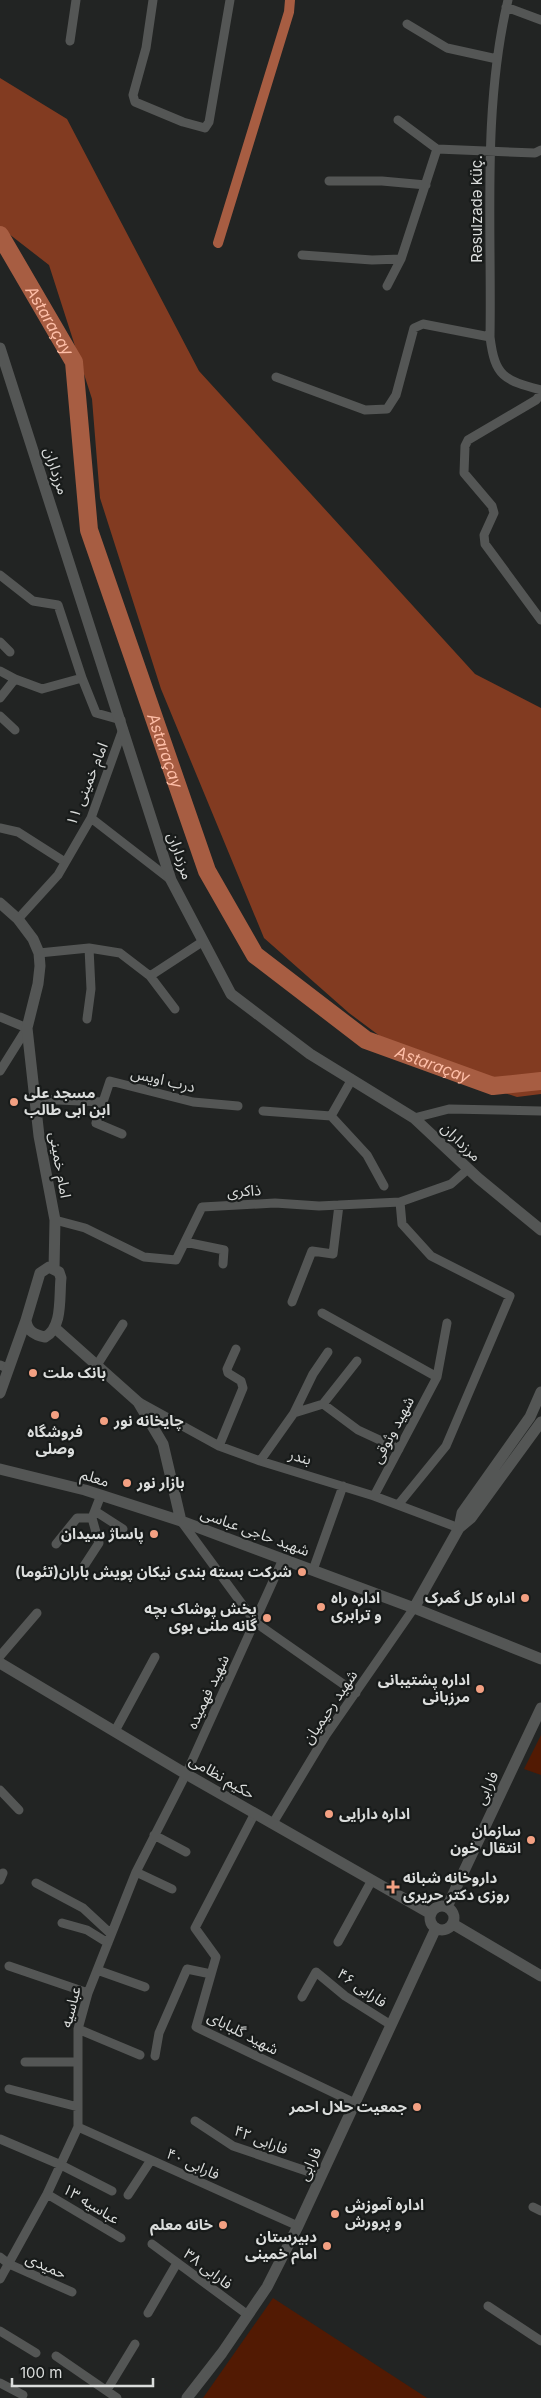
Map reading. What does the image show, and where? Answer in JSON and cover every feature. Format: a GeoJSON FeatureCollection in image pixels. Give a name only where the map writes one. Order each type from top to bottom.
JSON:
{"type":"FeatureCollection","features":[{"type":"Feature","properties":{"kind":"street"},"geometry":{"type":"LineString","coordinates":[[70,42],[76,0]]}},
{"type":"Feature","properties":{"kind":"street"},"geometry":{"type":"LineString","coordinates":[[153,0],[146,48],[133,95],[135,102],[183,122],[204,128],[209,122],[230,0]]}},
{"type":"Feature","properties":{"kind":"street"},"geometry":{"type":"LineString","coordinates":[[507,4],[541,20]]}},
{"type":"Feature","properties":{"kind":"street","name":"Rəsulzadə küç."},"geometry":{"type":"LineString","coordinates":[[507,4],[493,91],[490,337],[492,357],[497,368],[507,379],[541,392]]}},
{"type":"Feature","properties":{"kind":"street"},"geometry":{"type":"LineString","coordinates":[[406,24],[447,48],[497,59]]}},
{"type":"Feature","properties":{"kind":"street"},"geometry":{"type":"LineString","coordinates":[[398,120],[437,149],[535,153],[541,150]]}},
{"type":"Feature","properties":{"kind":"street"},"geometry":{"type":"LineString","coordinates":[[387,286],[401,259],[437,149]]}},
{"type":"Feature","properties":{"kind":"street"},"geometry":{"type":"LineString","coordinates":[[329,181],[382,181],[426,185]]}},
{"type":"Feature","properties":{"kind":"street"},"geometry":{"type":"LineString","coordinates":[[302,255],[372,260],[401,259]]}},
{"type":"Feature","properties":{"kind":"street"},"geometry":{"type":"LineString","coordinates":[[276,377],[365,410],[387,409],[396,395],[414,328],[423,324],[490,337]]}},
{"type":"Feature","properties":{"kind":"street","name":"مرزداران"},"geometry":{"type":"LineString","coordinates":[[0,348],[172,880],[202,942],[231,994],[310,1054],[414,1118],[468,1169],[541,1230]]}},
{"type":"Feature","properties":{"kind":"street"},"geometry":{"type":"LineString","coordinates":[[541,392],[536,400],[468,440],[464,473],[492,506],[494,513],[484,535],[484,544],[541,620]]}},
{"type":"Feature","properties":{"kind":"street"},"geometry":{"type":"LineString","coordinates":[[0,575],[34,601],[58,605],[82,678],[96,713],[122,724]]}},
{"type":"Feature","properties":{"kind":"street"},"geometry":{"type":"LineString","coordinates":[[0,642],[10,652]]}},
{"type":"Feature","properties":{"kind":"street"},"geometry":{"type":"LineString","coordinates":[[0,670],[15,679],[42,689],[82,678]]}},
{"type":"Feature","properties":{"kind":"street"},"geometry":{"type":"LineString","coordinates":[[0,698],[15,679]]}},
{"type":"Feature","properties":{"kind":"street"},"geometry":{"type":"LineString","coordinates":[[0,716],[15,730]]}},
{"type":"Feature","properties":{"kind":"street","name":"امام خمینی ۱۱"},"geometry":{"type":"LineString","coordinates":[[18,919],[58,875],[91,818],[122,724]]}},
{"type":"Feature","properties":{"kind":"street"},"geometry":{"type":"LineString","coordinates":[[91,818],[172,880]]}},
{"type":"Feature","properties":{"kind":"street"},"geometry":{"type":"LineString","coordinates":[[0,828],[18,832],[65,862]]}},
{"type":"Feature","properties":{"kind":"street"},"geometry":{"type":"LineString","coordinates":[[0,903],[18,919],[33,939],[39,952],[89,948],[120,953],[150,976],[175,1009]]}},
{"type":"Feature","properties":{"kind":"street"},"geometry":{"type":"LineString","coordinates":[[150,976],[202,942]]}},
{"type":"Feature","properties":{"kind":"street"},"geometry":{"type":"LineString","coordinates":[[87,1019],[91,989],[89,948]]}},
{"type":"Feature","properties":{"kind":"street","name":"امام خمینی"},"geometry":{"type":"LineString","coordinates":[[39,952],[38,984],[27,1028],[41,1152],[55,1220],[54,1269],[61,1278],[55,1328]]}},
{"type":"Feature","properties":{"kind":"street"},"geometry":{"type":"LineString","coordinates":[[0,1017],[27,1028],[0,1071]]}},
{"type":"Feature","properties":{"kind":"street"},"geometry":{"type":"LineString","coordinates":[[331,1116],[352,1079]]}},
{"type":"Feature","properties":{"kind":"street","name":"درب اویس"},"geometry":{"type":"LineString","coordinates":[[103,1102],[110,1081],[194,1102],[238,1106]]}},
{"type":"Feature","properties":{"kind":"street"},"geometry":{"type":"LineString","coordinates":[[36,1099],[103,1102],[96,1123],[122,1134]]}},
{"type":"Feature","properties":{"kind":"street"},"geometry":{"type":"LineString","coordinates":[[414,1118],[449,1109],[541,1111]]}},
{"type":"Feature","properties":{"kind":"street"},"geometry":{"type":"LineString","coordinates":[[263,1111],[331,1116],[367,1155],[384,1186]]}},
{"type":"Feature","properties":{"kind":"street","name":"ذاکری"},"geometry":{"type":"LineString","coordinates":[[55,1220],[85,1228],[144,1257],[176,1260],[202,1207],[275,1203],[319,1206],[400,1202],[451,1184],[468,1169]]}},
{"type":"Feature","properties":{"kind":"street"},"geometry":{"type":"LineString","coordinates":[[398,1505],[446,1446],[510,1296],[431,1256],[402,1224],[400,1202]]}},
{"type":"Feature","properties":{"kind":"street"},"geometry":{"type":"LineString","coordinates":[[292,1302],[312,1251],[333,1254],[339,1205]]}},
{"type":"Feature","properties":{"kind":"street"},"geometry":{"type":"LineString","coordinates":[[185,1242],[224,1250],[223,1264]]}},
{"type":"Feature","properties":{"kind":"street"},"geometry":{"type":"LineString","coordinates":[[0,1393],[4,1366],[26,1320],[40,1274],[45,1268],[54,1269]]}},
{"type":"Feature","properties":{"kind":"street"},"geometry":{"type":"LineString","coordinates":[[322,1313],[437,1377]]}},
{"type":"Feature","properties":{"kind":"street"},"geometry":{"type":"LineString","coordinates":[[26,1320],[27,1327],[37,1336],[45,1337],[55,1328]]}},
{"type":"Feature","properties":{"kind":"street","name":"شهید وثوقی"},"geometry":{"type":"LineString","coordinates":[[374,1496],[437,1377],[447,1323]]}},
{"type":"Feature","properties":{"kind":"street"},"geometry":{"type":"LineString","coordinates":[[96,1365],[123,1324]]}},
{"type":"Feature","properties":{"kind":"street","name":"شهید حاجی عباسی"},"geometry":{"type":"LineString","coordinates":[[55,1328],[138,1402],[162,1444],[181,1521],[414,1608],[541,1659]]}},
{"type":"Feature","properties":{"kind":"street"},"geometry":{"type":"LineString","coordinates":[[219,1446],[243,1388],[241,1381],[228,1373],[227,1369],[236,1349]]}},
{"type":"Feature","properties":{"kind":"street"},"geometry":{"type":"LineString","coordinates":[[260,1461],[294,1412],[313,1374],[328,1352]]}},
{"type":"Feature","properties":{"kind":"street"},"geometry":{"type":"LineString","coordinates":[[294,1412],[323,1404],[357,1361]]}},
{"type":"Feature","properties":{"kind":"street"},"geometry":{"type":"LineString","coordinates":[[414,1608],[459,1528],[462,1513],[530,1417],[541,1392]]}},
{"type":"Feature","properties":{"kind":"street","name":"بندر"},"geometry":{"type":"LineString","coordinates":[[138,1402],[219,1446],[260,1461],[374,1496],[459,1528]]}},
{"type":"Feature","properties":{"kind":"street"},"geometry":{"type":"LineString","coordinates":[[323,1404],[358,1430],[399,1449]]}},
{"type":"Feature","properties":{"kind":"street"},"geometry":{"type":"LineString","coordinates":[[459,1528],[471,1518],[541,1422]]}},
{"type":"Feature","properties":{"kind":"street","name":"معلم"},"geometry":{"type":"LineString","coordinates":[[0,1468],[102,1495],[181,1521]]}},
{"type":"Feature","properties":{"kind":"street"},"geometry":{"type":"LineString","coordinates":[[313,1570],[344,1486]]}},
{"type":"Feature","properties":{"kind":"street"},"geometry":{"type":"LineString","coordinates":[[84,1566],[99,1544],[93,1514],[102,1495]]}},
{"type":"Feature","properties":{"kind":"street"},"geometry":{"type":"LineString","coordinates":[[56,1544],[77,1518],[93,1514],[123,1529]]}},
{"type":"Feature","properties":{"kind":"street"},"geometry":{"type":"LineString","coordinates":[[181,1521],[256,1623],[356,1693]]}},
{"type":"Feature","properties":{"kind":"street","name":"شهید فهمیده"},"geometry":{"type":"LineString","coordinates":[[186,1774],[284,1559]]}},
{"type":"Feature","properties":{"kind":"street","name":"شهید رحیمیان"},"geometry":{"type":"LineString","coordinates":[[273,1823],[326,1736],[414,1608]]}},
{"type":"Feature","properties":{"kind":"street"},"geometry":{"type":"LineString","coordinates":[[0,1656],[37,1613]]}},
{"type":"Feature","properties":{"kind":"street"},"geometry":{"type":"LineString","coordinates":[[115,1731],[156,1657]]}},
{"type":"Feature","properties":{"kind":"street","name":"حکیم نظامی"},"geometry":{"type":"LineString","coordinates":[[0,1663],[186,1774],[431,1914]]}},
{"type":"Feature","properties":{"kind":"street","name":"فارابی"},"geometry":{"type":"LineString","coordinates":[[447,1907],[541,1708]]}},
{"type":"Feature","properties":{"kind":"street","name":"عباسیه"},"geometry":{"type":"LineString","coordinates":[[0,2279],[47,2194],[78,2127],[78,2029],[88,1993],[136,1872],[186,1774]]}},
{"type":"Feature","properties":{"kind":"street"},"geometry":{"type":"LineString","coordinates":[[0,1790],[19,1810]]}},
{"type":"Feature","properties":{"kind":"street","name":"شهید گلبابای"},"geometry":{"type":"LineString","coordinates":[[255,1813],[195,1928],[216,1957],[196,2027],[355,2103]]}},
{"type":"Feature","properties":{"kind":"street"},"geometry":{"type":"LineString","coordinates":[[154,1835],[186,1852]]}},
{"type":"Feature","properties":{"kind":"street"},"geometry":{"type":"LineString","coordinates":[[136,1872],[172,1889]]}},
{"type":"Feature","properties":{"kind":"street"},"geometry":{"type":"LineString","coordinates":[[338,1942],[372,1880]]}},
{"type":"Feature","properties":{"kind":"street"},"geometry":{"type":"LineString","coordinates":[[36,1883],[84,1908],[110,1939]]}},
{"type":"Feature","properties":{"kind":"street"},"geometry":{"type":"LineString","coordinates":[[447,1907],[454,1916],[453,1924],[447,1929],[436,1928],[431,1922],[431,1914],[436,1908],[447,1907]]}},
{"type":"Feature","properties":{"kind":"street"},"geometry":{"type":"LineString","coordinates":[[62,1923],[110,1939]]}},
{"type":"Feature","properties":{"kind":"street"},"geometry":{"type":"LineString","coordinates":[[453,1924],[541,1976]]}},
{"type":"Feature","properties":{"kind":"street","name":"فارابی"},"geometry":{"type":"LineString","coordinates":[[187,2398],[267,2287],[298,2226],[436,1928]]}},
{"type":"Feature","properties":{"kind":"street"},"geometry":{"type":"LineString","coordinates":[[9,1966],[88,1993]]}},
{"type":"Feature","properties":{"kind":"street"},"geometry":{"type":"LineString","coordinates":[[97,1970],[145,1987]]}},
{"type":"Feature","properties":{"kind":"street"},"geometry":{"type":"LineString","coordinates":[[155,2056],[159,2033],[188,1970],[211,1974]]}},
{"type":"Feature","properties":{"kind":"street","name":"فارابی ۴۶"},"geometry":{"type":"LineString","coordinates":[[302,1998],[316,1972],[345,1996],[391,2024]]}},
{"type":"Feature","properties":{"kind":"street"},"geometry":{"type":"LineString","coordinates":[[78,2029],[140,2055]]}},
{"type":"Feature","properties":{"kind":"street"},"geometry":{"type":"LineString","coordinates":[[25,2062],[78,2062]]}},
{"type":"Feature","properties":{"kind":"street"},"geometry":{"type":"LineString","coordinates":[[9,2089],[78,2107]]}},
{"type":"Feature","properties":{"kind":"street","name":"فارابی ۴۲"},"geometry":{"type":"LineString","coordinates":[[195,2121],[233,2146],[321,2176]]}},
{"type":"Feature","properties":{"kind":"street","name":"فارابی ۴۰"},"geometry":{"type":"LineString","coordinates":[[78,2127],[298,2226]]}},
{"type":"Feature","properties":{"kind":"street"},"geometry":{"type":"LineString","coordinates":[[0,2139],[61,2165],[112,2191]]}},
{"type":"Feature","properties":{"kind":"street"},"geometry":{"type":"LineString","coordinates":[[128,2195],[151,2160]]}},
{"type":"Feature","properties":{"kind":"street","name":"عباسیه ۱۳"},"geometry":{"type":"LineString","coordinates":[[47,2194],[121,2238]]}},
{"type":"Feature","properties":{"kind":"street","name":"فارابی ۳۸"},"geometry":{"type":"LineString","coordinates":[[152,2244],[248,2315]]}},
{"type":"Feature","properties":{"kind":"street","name":"حمیدی"},"geometry":{"type":"LineString","coordinates":[[0,2257],[9,2264],[72,2292]]}},
{"type":"Feature","properties":{"kind":"street"},"geometry":{"type":"LineString","coordinates":[[148,2312],[177,2263]]}},
{"type":"Feature","properties":{"kind":"street"},"geometry":{"type":"LineString","coordinates":[[488,2306],[541,2341]]}},
{"type":"Feature","properties":{"kind":"street"},"geometry":{"type":"LineString","coordinates":[[0,2331],[36,2353]]}},
{"type":"Feature","properties":{"kind":"street"},"geometry":{"type":"LineString","coordinates":[[107,2390],[135,2344]]}},
{"type":"Feature","properties":{"kind":"street"},"geometry":{"type":"LineString","coordinates":[[56,2356],[117,2398]]}},
{"type":"Feature","properties":{"kind":"street"},"geometry":{"type":"LineString","coordinates":[[0,2384],[23,2395]]}},
{"type":"Feature","properties":{"kind":"shaded area"},"geometry":{"type":"Polygon","coordinates":[[[0,78],[67,119],[199,371],[475,674],[541,708],[541,1094],[517,1097],[420,1066],[349,1013],[264,938],[161,689],[100,498],[92,399],[49,265],[0,227],[0,78]]]}},
{"type":"Feature","properties":{"kind":"shaded area"},"geometry":{"type":"Polygon","coordinates":[[[541,1735],[541,1775],[524,1769],[541,1735]]]}},
{"type":"Feature","properties":{"kind":"shaded area"},"geometry":{"type":"Polygon","coordinates":[[[273,2298],[427,2398],[203,2398],[273,2298]]]}},
{"type":"Feature","properties":{"kind":"waterway"},"geometry":{"type":"LineString","coordinates":[[218,243],[289,12],[290,0]]}},
{"type":"Feature","properties":{"kind":"waterway","name":"Astaraçay"},"geometry":{"type":"LineString","coordinates":[[0,235],[74,362],[89,530],[207,871],[255,955],[366,1040],[493,1086],[541,1081]]}},
{"type":"Feature","properties":{"kind":"place","name":"مسجد علی ابن ابی طالب"},"geometry":{"type":"Point","coordinates":[14,1102]}},
{"type":"Feature","properties":{"kind":"place","name":"بانک ملت"},"geometry":{"type":"Point","coordinates":[33,1373]}},
{"type":"Feature","properties":{"kind":"place","name":"فروشگاه وصلی"},"geometry":{"type":"Point","coordinates":[55,1415]}},
{"type":"Feature","properties":{"kind":"place","name":"چایخانه نور"},"geometry":{"type":"Point","coordinates":[104,1421]}},
{"type":"Feature","properties":{"kind":"place","name":"بازار نور"},"geometry":{"type":"Point","coordinates":[127,1483]}},
{"type":"Feature","properties":{"kind":"place","name":"پاساژ سیدان"},"geometry":{"type":"Point","coordinates":[154,1534]}},
{"type":"Feature","properties":{"kind":"place","name":"شركت بسته بندی نيكان پويش باران(تئوما)"},"geometry":{"type":"Point","coordinates":[302,1572]}},
{"type":"Feature","properties":{"kind":"place","name":"اداره کل گمرک"},"geometry":{"type":"Point","coordinates":[525,1598]}},
{"type":"Feature","properties":{"kind":"place","name":"اداره راه و ترابری"},"geometry":{"type":"Point","coordinates":[321,1607]}},
{"type":"Feature","properties":{"kind":"place","name":"پخش پوشاک بچه گانه ملنی بوی"},"geometry":{"type":"Point","coordinates":[267,1618]}},
{"type":"Feature","properties":{"kind":"place","name":"اداره پشتیبانی مرزبانی"},"geometry":{"type":"Point","coordinates":[480,1689]}},
{"type":"Feature","properties":{"kind":"place","name":"اداره دارایی"},"geometry":{"type":"Point","coordinates":[329,1814]}},
{"type":"Feature","properties":{"kind":"place","name":"سازمان انتقال خون"},"geometry":{"type":"Point","coordinates":[531,1840]}},
{"type":"Feature","properties":{"kind":"place","name":"داروخانه شبانه روزی دکتر حریری"},"geometry":{"type":"Point","coordinates":[393,1887]}},
{"type":"Feature","properties":{"kind":"place","name":"جمعیت حلال احمر"},"geometry":{"type":"Point","coordinates":[417,2107]}},
{"type":"Feature","properties":{"kind":"place","name":"اداره آموزش و پرورش"},"geometry":{"type":"Point","coordinates":[335,2214]}},
{"type":"Feature","properties":{"kind":"place","name":"خانه معلم"},"geometry":{"type":"Point","coordinates":[223,2225]}},
{"type":"Feature","properties":{"kind":"place","name":"دبیرستان امام خمینی"},"geometry":{"type":"Point","coordinates":[327,2246]}}]}
